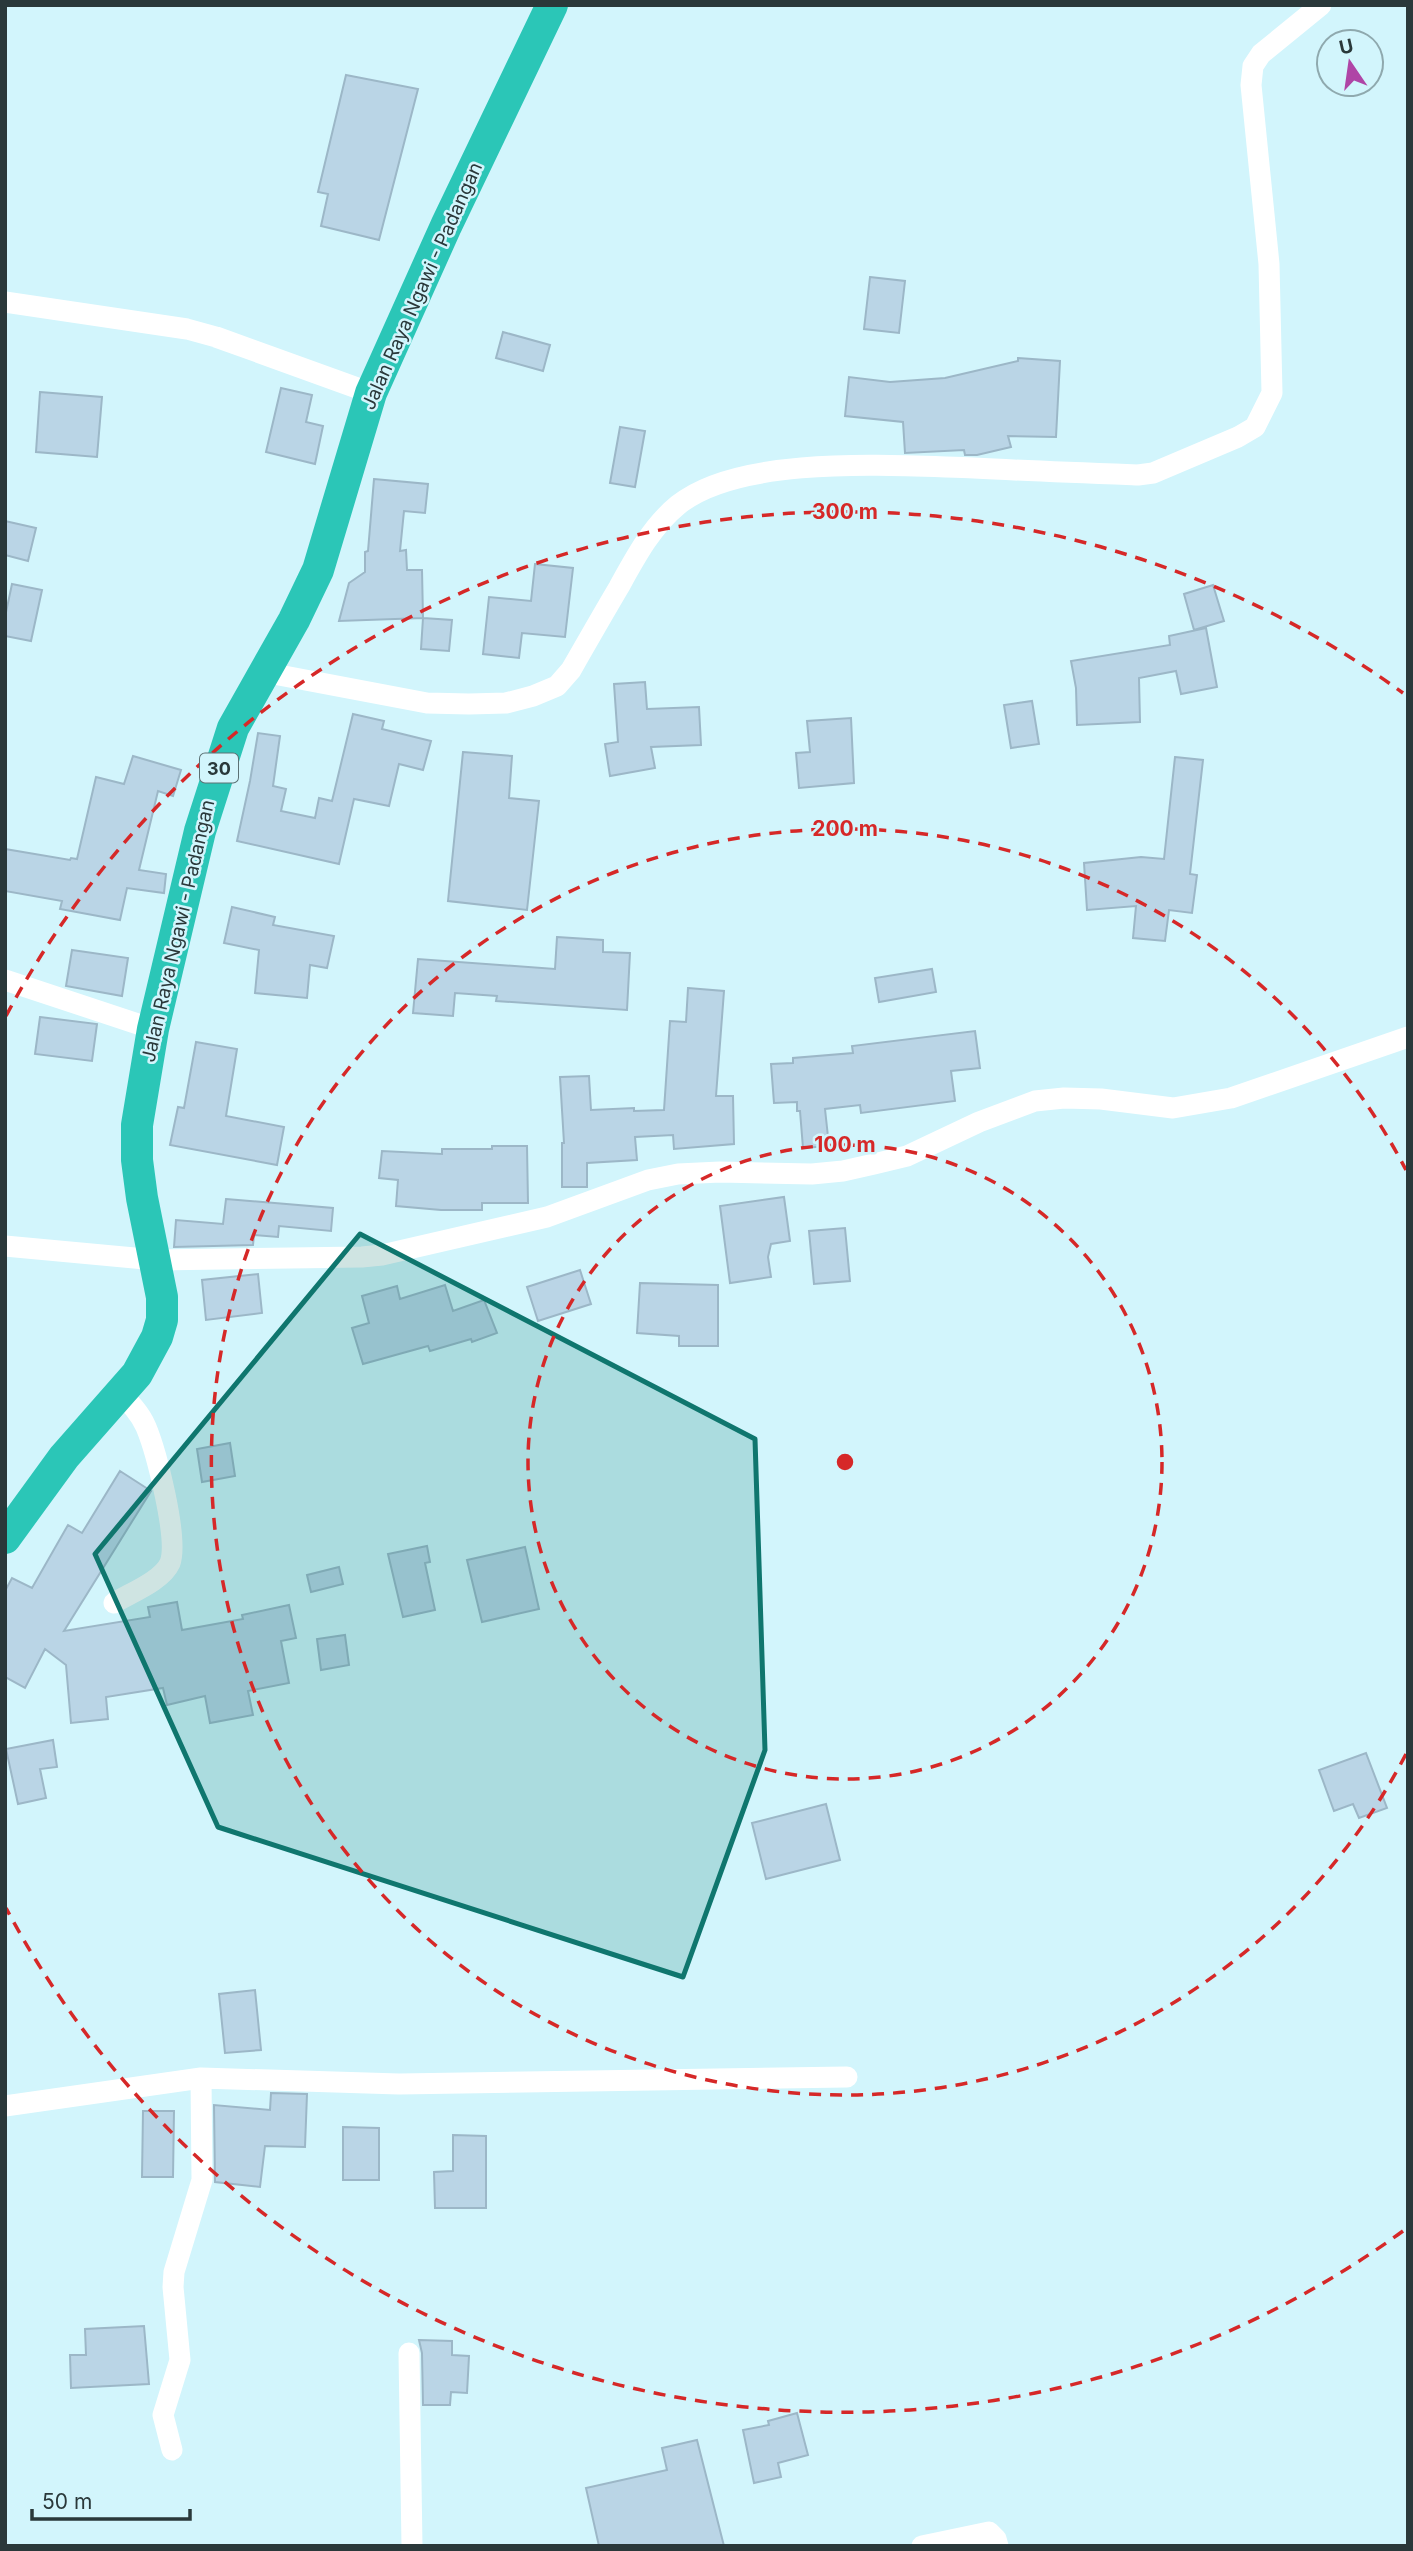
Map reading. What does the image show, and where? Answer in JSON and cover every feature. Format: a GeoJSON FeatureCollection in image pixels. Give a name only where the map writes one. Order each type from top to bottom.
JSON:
{"type":"FeatureCollection","features":[{"type":"Feature","properties":{"kind":"highway","name":"Jalan Raya Ngawi - Padangan"},"geometry":{"type":"LineString","coordinates":[[5,1538],[64,1457],[137,1374],[158,1337],[162,1320],[162,1297],[137,1160],[139,1101],[153,1029],[200,831],[233,727],[294,620],[318,570],[371,393],[446,226],[552,5]]}},
{"type":"Feature","properties":{"kind":"street"},"geometry":{"type":"LineString","coordinates":[[263,672],[427,704],[506,703],[557,686],[571,670],[639,552],[657,527],[677,506],[702,489],[779,470],[822,467],[901,466],[1146,474],[1171,468],[1255,427],[1272,393],[1269,264],[1251,85],[1253,66],[1261,54],[1317,6]]}},
{"type":"Feature","properties":{"kind":"street"},"geometry":{"type":"LineString","coordinates":[[5,302],[187,329],[371,393]]}},
{"type":"Feature","properties":{"kind":"street"},"geometry":{"type":"LineString","coordinates":[[5,980],[153,1029]]}},
{"type":"Feature","properties":{"kind":"street"},"geometry":{"type":"LineString","coordinates":[[5,1246],[156,1260],[343,1258],[382,1255],[547,1217],[648,1180],[678,1174],[812,1174],[874,1164],[906,1156],[979,1122],[1035,1101],[1064,1098],[1101,1099],[1173,1108],[1231,1098],[1408,1037]]}},
{"type":"Feature","properties":{"kind":"street"},"geometry":{"type":"LineString","coordinates":[[114,1603],[157,1577],[170,1564],[173,1545],[153,1448],[135,1408],[120,1393]]}},
{"type":"Feature","properties":{"kind":"street"},"geometry":{"type":"LineString","coordinates":[[5,2106],[201,2078],[399,2084],[847,2077]]}},
{"type":"Feature","properties":{"kind":"street"},"geometry":{"type":"LineString","coordinates":[[172,2450],[163,2415],[180,2360],[174,2272],[202,2180],[201,2078]]}},
{"type":"Feature","properties":{"kind":"street"},"geometry":{"type":"LineString","coordinates":[[409,2353],[412,2546]]}},
{"type":"Feature","properties":{"kind":"street"},"geometry":{"type":"LineString","coordinates":[[922,2546],[989,2532],[994,2535],[998,2546]]}},
{"type":"Feature","properties":{"kind":"highlighted area"},"geometry":{"type":"Polygon","coordinates":[[[360,1234],[755,1439],[765,1750],[683,1977],[218,1827],[95,1554],[360,1234]]]}},
{"type":"Feature","properties":{"kind":"building"},"geometry":{"type":"Polygon","coordinates":[[[346,75],[418,89],[379,240],[321,226],[328,194],[318,192],[346,75]]]}},
{"type":"Feature","properties":{"kind":"building"},"geometry":{"type":"Polygon","coordinates":[[[870,277],[905,281],[899,333],[864,329],[870,277]]]}},
{"type":"Feature","properties":{"kind":"building"},"geometry":{"type":"Polygon","coordinates":[[[503,332],[550,345],[543,371],[496,358],[503,332]]]}},
{"type":"Feature","properties":{"kind":"building"},"geometry":{"type":"Polygon","coordinates":[[[1018,358],[1060,361],[1056,437],[1008,436],[1011,447],[977,455],[965,455],[964,450],[905,453],[903,422],[845,416],[849,377],[890,382],[945,378],[1018,361],[1018,358]]]}},
{"type":"Feature","properties":{"kind":"building"},"geometry":{"type":"Polygon","coordinates":[[[281,388],[312,395],[306,422],[323,426],[315,464],[266,452],[281,388]]]}},
{"type":"Feature","properties":{"kind":"building"},"geometry":{"type":"Polygon","coordinates":[[[40,392],[102,397],[97,457],[36,452],[40,392]]]}},
{"type":"Feature","properties":{"kind":"building"},"geometry":{"type":"Polygon","coordinates":[[[620,427],[645,431],[635,487],[610,483],[620,427]]]}},
{"type":"Feature","properties":{"kind":"building"},"geometry":{"type":"Polygon","coordinates":[[[374,479],[428,484],[425,513],[404,511],[400,551],[406,550],[407,570],[422,570],[423,618],[339,621],[349,583],[365,572],[374,479]]]}},
{"type":"Feature","properties":{"kind":"building"},"geometry":{"type":"Polygon","coordinates":[[[5,521],[36,528],[28,561],[5,555],[5,521]]]}},
{"type":"Feature","properties":{"kind":"building"},"geometry":{"type":"Polygon","coordinates":[[[535,564],[573,568],[565,637],[522,633],[519,658],[483,654],[489,597],[531,601],[535,564]]]}},
{"type":"Feature","properties":{"kind":"building"},"geometry":{"type":"Polygon","coordinates":[[[12,584],[42,590],[31,641],[5,636],[5,617],[12,584]]]}},
{"type":"Feature","properties":{"kind":"building"},"geometry":{"type":"Polygon","coordinates":[[[1213,585],[1224,621],[1194,630],[1184,594],[1213,585]]]}},
{"type":"Feature","properties":{"kind":"building"},"geometry":{"type":"Polygon","coordinates":[[[423,618],[452,620],[449,651],[421,649],[423,618]]]}},
{"type":"Feature","properties":{"kind":"building"},"geometry":{"type":"Polygon","coordinates":[[[1206,628],[1217,687],[1181,694],[1176,671],[1139,678],[1140,722],[1077,725],[1076,688],[1071,661],[1170,645],[1169,636],[1206,628]]]}},
{"type":"Feature","properties":{"kind":"building"},"geometry":{"type":"Polygon","coordinates":[[[645,682],[647,709],[699,707],[701,745],[651,747],[655,768],[610,776],[605,744],[618,742],[614,684],[645,682]]]}},
{"type":"Feature","properties":{"kind":"building"},"geometry":{"type":"Polygon","coordinates":[[[1032,701],[1039,744],[1011,748],[1004,705],[1032,701]]]}},
{"type":"Feature","properties":{"kind":"building"},"geometry":{"type":"Polygon","coordinates":[[[353,714],[384,721],[382,729],[431,741],[423,770],[399,764],[389,806],[354,799],[339,864],[237,841],[258,733],[280,736],[273,786],[286,789],[281,811],[315,818],[319,798],[332,801],[353,714]]]}},
{"type":"Feature","properties":{"kind":"building"},"geometry":{"type":"Polygon","coordinates":[[[851,718],[854,783],[799,788],[796,753],[810,752],[807,721],[851,718]]]}},
{"type":"Feature","properties":{"kind":"building"},"geometry":{"type":"Polygon","coordinates":[[[463,752],[512,756],[509,798],[539,801],[527,910],[448,901],[463,752]]]}},
{"type":"Feature","properties":{"kind":"building"},"geometry":{"type":"Polygon","coordinates":[[[133,756],[181,770],[173,796],[158,791],[139,870],[166,874],[164,893],[127,888],[120,920],[60,909],[62,901],[5,891],[5,849],[77,859],[96,777],[124,784],[133,756]]]}},
{"type":"Feature","properties":{"kind":"building"},"geometry":{"type":"Polygon","coordinates":[[[1175,757],[1203,760],[1190,874],[1197,875],[1192,913],[1169,910],[1165,941],[1133,938],[1136,906],[1087,910],[1084,863],[1141,857],[1164,859],[1175,757]]]}},
{"type":"Feature","properties":{"kind":"building"},"geometry":{"type":"Polygon","coordinates":[[[232,907],[275,917],[273,925],[334,936],[327,968],[310,965],[307,998],[255,993],[259,950],[224,943],[232,907]]]}},
{"type":"Feature","properties":{"kind":"building"},"geometry":{"type":"Polygon","coordinates":[[[557,937],[603,940],[603,952],[630,953],[627,1010],[496,1001],[497,996],[455,993],[453,1016],[413,1013],[418,959],[555,969],[557,937]]]}},
{"type":"Feature","properties":{"kind":"building"},"geometry":{"type":"Polygon","coordinates":[[[72,950],[128,958],[122,996],[66,986],[72,950]]]}},
{"type":"Feature","properties":{"kind":"building"},"geometry":{"type":"Polygon","coordinates":[[[932,969],[936,992],[879,1002],[875,978],[932,969]]]}},
{"type":"Feature","properties":{"kind":"building"},"geometry":{"type":"Polygon","coordinates":[[[688,988],[724,991],[716,1096],[733,1096],[734,1144],[674,1149],[673,1135],[635,1137],[637,1160],[587,1163],[587,1187],[562,1187],[564,1143],[560,1077],[589,1076],[591,1110],[664,1110],[670,1021],[686,1022],[688,988]]]}},
{"type":"Feature","properties":{"kind":"building"},"geometry":{"type":"Polygon","coordinates":[[[40,1017],[97,1024],[92,1061],[35,1054],[40,1017]]]}},
{"type":"Feature","properties":{"kind":"building"},"geometry":{"type":"Polygon","coordinates":[[[975,1031],[980,1068],[951,1071],[955,1101],[861,1113],[860,1105],[825,1109],[829,1146],[803,1148],[797,1102],[774,1103],[771,1064],[793,1063],[793,1058],[853,1053],[852,1046],[975,1031]]]}},
{"type":"Feature","properties":{"kind":"building"},"geometry":{"type":"Polygon","coordinates":[[[196,1042],[237,1049],[226,1116],[284,1127],[277,1165],[170,1145],[178,1107],[184,1108],[196,1042]]]}},
{"type":"Feature","properties":{"kind":"building"},"geometry":{"type":"Polygon","coordinates":[[[492,1146],[527,1146],[528,1203],[482,1203],[482,1210],[396,1206],[398,1180],[379,1178],[382,1151],[442,1154],[442,1149],[492,1149],[492,1146]]]}},
{"type":"Feature","properties":{"kind":"building"},"geometry":{"type":"Polygon","coordinates":[[[784,1197],[790,1241],[771,1244],[768,1257],[771,1277],[730,1283],[720,1206],[784,1197]]]}},
{"type":"Feature","properties":{"kind":"building"},"geometry":{"type":"Polygon","coordinates":[[[226,1199],[333,1208],[331,1231],[279,1226],[278,1237],[254,1235],[253,1245],[174,1247],[176,1220],[223,1224],[226,1199]]]}},
{"type":"Feature","properties":{"kind":"building"},"geometry":{"type":"Polygon","coordinates":[[[845,1228],[850,1281],[814,1284],[809,1231],[845,1228]]]}},
{"type":"Feature","properties":{"kind":"building"},"geometry":{"type":"Polygon","coordinates":[[[580,1270],[591,1304],[538,1321],[527,1287],[580,1270]]]}},
{"type":"Feature","properties":{"kind":"building"},"geometry":{"type":"Polygon","coordinates":[[[258,1274],[262,1313],[206,1320],[202,1280],[258,1274]]]}},
{"type":"Feature","properties":{"kind":"building"},"geometry":{"type":"Polygon","coordinates":[[[640,1283],[718,1285],[718,1346],[679,1346],[679,1336],[637,1333],[640,1283]]]}},
{"type":"Feature","properties":{"kind":"building"},"geometry":{"type":"Polygon","coordinates":[[[445,1285],[453,1311],[484,1300],[497,1333],[472,1342],[471,1339],[430,1351],[428,1346],[363,1364],[352,1328],[369,1323],[362,1296],[397,1286],[400,1299],[445,1285]]]}},
{"type":"Feature","properties":{"kind":"building"},"geometry":{"type":"Polygon","coordinates":[[[230,1443],[235,1476],[202,1482],[197,1449],[230,1443]]]}},
{"type":"Feature","properties":{"kind":"building"},"geometry":{"type":"Polygon","coordinates":[[[120,1471],[151,1491],[64,1631],[150,1617],[148,1607],[177,1602],[182,1630],[243,1619],[242,1615],[289,1605],[296,1638],[281,1641],[289,1683],[248,1691],[253,1715],[210,1723],[205,1696],[167,1705],[163,1688],[106,1697],[108,1719],[71,1723],[66,1665],[45,1649],[25,1688],[5,1677],[5,1591],[12,1578],[32,1588],[68,1525],[82,1533],[120,1471]]]}},
{"type":"Feature","properties":{"kind":"building"},"geometry":{"type":"Polygon","coordinates":[[[427,1546],[430,1562],[425,1563],[435,1610],[403,1617],[388,1554],[427,1546]]]}},
{"type":"Feature","properties":{"kind":"building"},"geometry":{"type":"Polygon","coordinates":[[[525,1547],[539,1609],[482,1622],[467,1560],[525,1547]]]}},
{"type":"Feature","properties":{"kind":"building"},"geometry":{"type":"Polygon","coordinates":[[[339,1567],[343,1584],[311,1592],[307,1575],[339,1567]]]}},
{"type":"Feature","properties":{"kind":"building"},"geometry":{"type":"Polygon","coordinates":[[[345,1635],[349,1665],[321,1670],[317,1639],[345,1635]]]}},
{"type":"Feature","properties":{"kind":"building"},"geometry":{"type":"Polygon","coordinates":[[[53,1740],[57,1767],[40,1769],[46,1798],[18,1804],[6,1749],[53,1740]]]}},
{"type":"Feature","properties":{"kind":"building"},"geometry":{"type":"Polygon","coordinates":[[[1366,1753],[1387,1808],[1359,1818],[1353,1804],[1334,1811],[1319,1770],[1366,1753]]]}},
{"type":"Feature","properties":{"kind":"building"},"geometry":{"type":"Polygon","coordinates":[[[826,1804],[840,1860],[766,1879],[752,1823],[826,1804]]]}},
{"type":"Feature","properties":{"kind":"building"},"geometry":{"type":"Polygon","coordinates":[[[255,1990],[261,2050],[225,2053],[219,1994],[255,1990]]]}},
{"type":"Feature","properties":{"kind":"building"},"geometry":{"type":"Polygon","coordinates":[[[271,2093],[307,2094],[305,2147],[265,2146],[260,2187],[215,2182],[214,2105],[270,2110],[271,2093]]]}},
{"type":"Feature","properties":{"kind":"building"},"geometry":{"type":"Polygon","coordinates":[[[143,2111],[174,2111],[173,2177],[142,2177],[143,2111]]]}},
{"type":"Feature","properties":{"kind":"building"},"geometry":{"type":"Polygon","coordinates":[[[343,2127],[379,2128],[379,2180],[343,2180],[343,2127]]]}},
{"type":"Feature","properties":{"kind":"building"},"geometry":{"type":"Polygon","coordinates":[[[453,2135],[486,2136],[486,2208],[435,2208],[434,2172],[453,2171],[453,2135]]]}},
{"type":"Feature","properties":{"kind":"building"},"geometry":{"type":"Polygon","coordinates":[[[144,2326],[149,2384],[71,2388],[70,2355],[86,2355],[85,2329],[144,2326]]]}},
{"type":"Feature","properties":{"kind":"building"},"geometry":{"type":"Polygon","coordinates":[[[419,2340],[452,2341],[452,2355],[469,2356],[467,2393],[451,2392],[450,2405],[423,2405],[422,2353],[419,2340]]]}},
{"type":"Feature","properties":{"kind":"building"},"geometry":{"type":"Polygon","coordinates":[[[797,2413],[808,2455],[778,2463],[781,2477],[754,2483],[743,2430],[769,2425],[768,2421],[797,2413]]]}},
{"type":"Feature","properties":{"kind":"building"},"geometry":{"type":"Polygon","coordinates":[[[697,2440],[724,2546],[599,2546],[586,2488],[667,2470],[662,2448],[697,2440]]]}}]}
